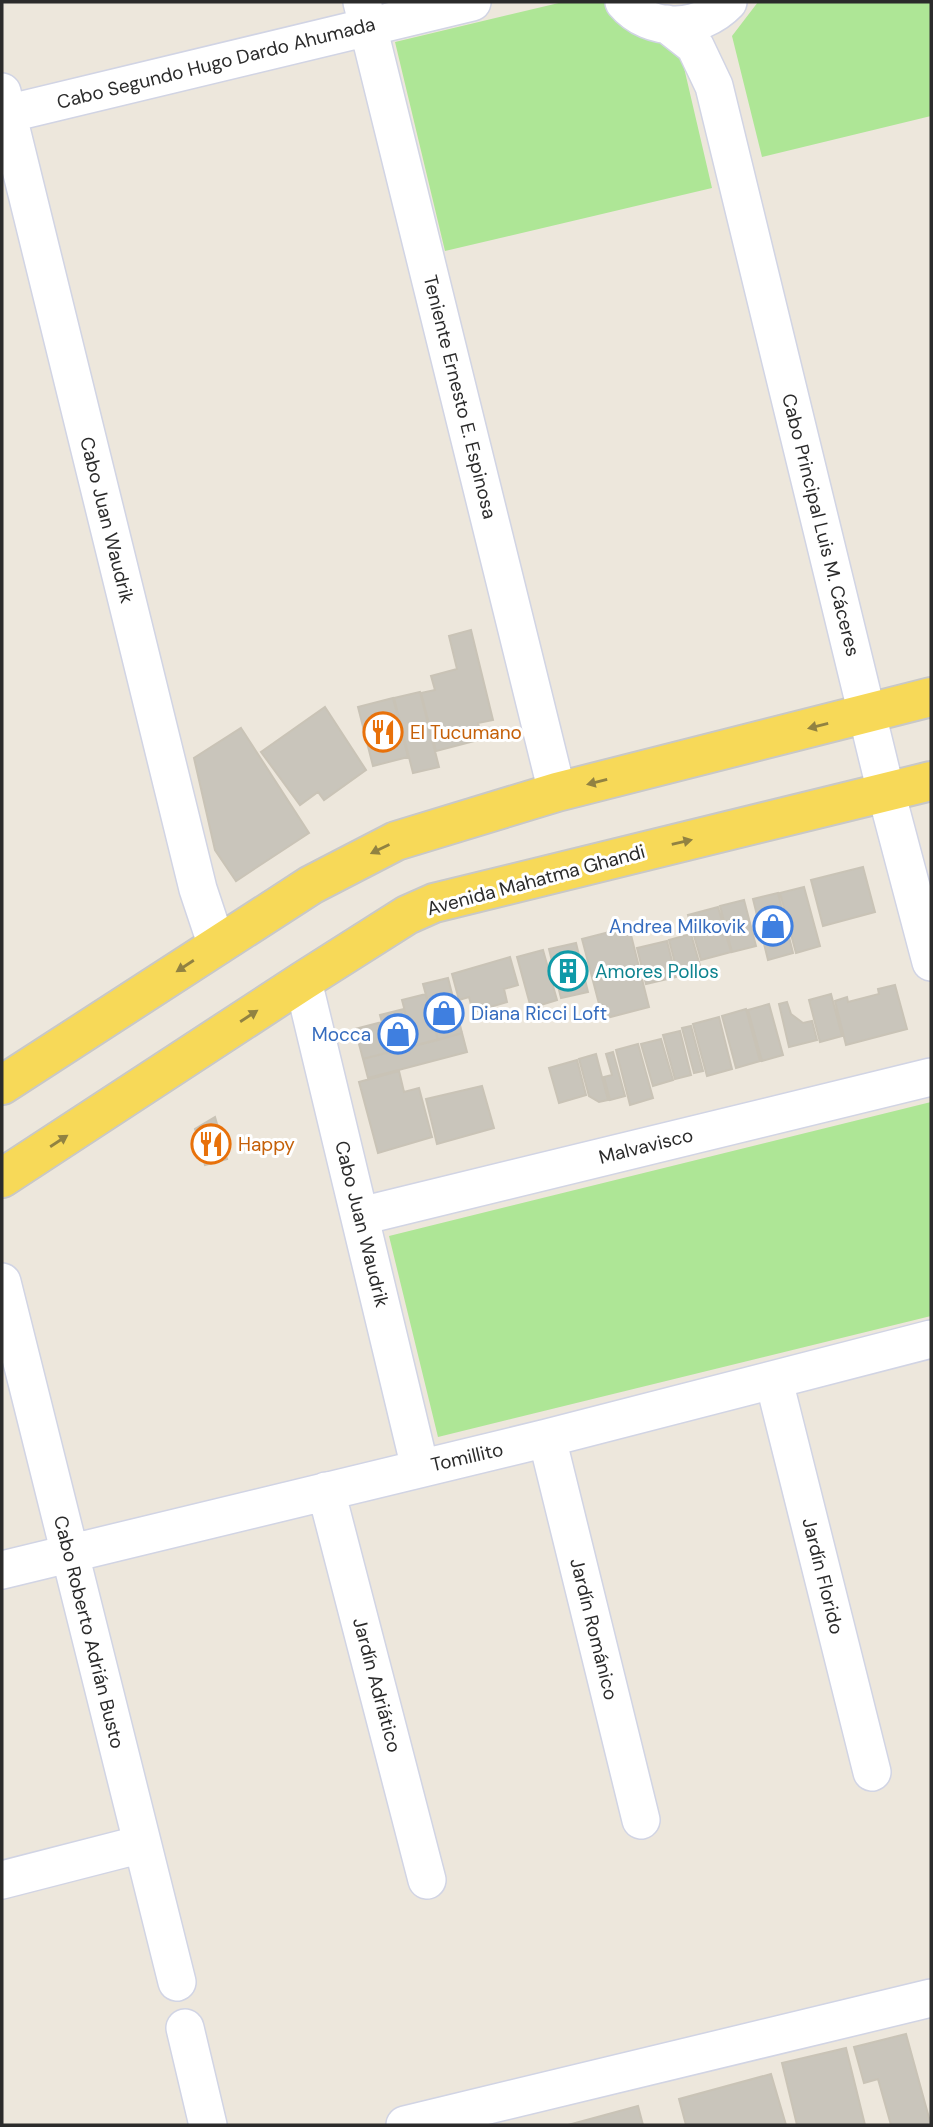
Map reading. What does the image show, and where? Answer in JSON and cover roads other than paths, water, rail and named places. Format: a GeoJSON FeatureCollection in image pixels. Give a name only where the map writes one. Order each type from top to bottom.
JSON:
{"type":"FeatureCollection","features":[{"type":"Feature","properties":{"kind":"main road"},"geometry":{"type":"LineString","coordinates":[[2,1085],[311,886],[396,841],[557,792],[931,697]]}},
{"type":"Feature","properties":{"kind":"main road","name":"Avenida Mahatma Ghandi"},"geometry":{"type":"LineString","coordinates":[[2,1178],[303,981],[407,915],[434,903],[931,781]]}},
{"type":"Feature","properties":{"kind":"street","name":"Cabo Segundo Hugo Dardo Ahumada"},"geometry":{"type":"LineString","coordinates":[[4,107],[365,14],[472,2]]}},
{"type":"Feature","properties":{"kind":"street"},"geometry":{"type":"LineString","coordinates":[[624,2],[639,15],[667,24],[699,21],[726,3]]}},
{"type":"Feature","properties":{"kind":"street","name":"Cabo Principal Luis M. Cáceres"},"geometry":{"type":"LineString","coordinates":[[714,86],[713,43],[726,3]]}},
{"type":"Feature","properties":{"kind":"street","name":"Teniente Ernesto E. Espinosa"},"geometry":{"type":"LineString","coordinates":[[365,14],[557,792]]}},
{"type":"Feature","properties":{"kind":"street","name":"Cabo Principal Luis M. Cáceres"},"geometry":{"type":"LineString","coordinates":[[667,24],[695,46],[714,86],[886,792],[931,962]]}},
{"type":"Feature","properties":{"kind":"street","name":"Cabo Juan Waudrik"},"geometry":{"type":"LineString","coordinates":[[4,107],[198,889],[217,946]]}},
{"type":"Feature","properties":{"kind":"street","name":"Cabo Juan Waudrik"},"geometry":{"type":"LineString","coordinates":[[303,981],[420,1468]]}},
{"type":"Feature","properties":{"kind":"street","name":"Malvavisco"},"geometry":{"type":"LineString","coordinates":[[361,1216],[931,1077]]}},
{"type":"Feature","properties":{"kind":"street","name":"Cabo Roberto Adrián Busto"},"geometry":{"type":"LineString","coordinates":[[2,1282],[177,1982]]}},
{"type":"Feature","properties":{"kind":"street","name":"Tomillito"},"geometry":{"type":"LineString","coordinates":[[2,1570],[547,1438],[931,1339]]}},
{"type":"Feature","properties":{"kind":"street","name":"Jardín Florido"},"geometry":{"type":"LineString","coordinates":[[774,1381],[872,1772]]}},
{"type":"Feature","properties":{"kind":"street","name":"Jardín Románico"},"geometry":{"type":"LineString","coordinates":[[547,1438],[640,1820]]}},
{"type":"Feature","properties":{"kind":"street","name":"Jardín Adriático"},"geometry":{"type":"LineString","coordinates":[[326,1491],[427,1880]]}},
{"type":"Feature","properties":{"kind":"street"},"geometry":{"type":"LineString","coordinates":[[2,1880],[142,1844]]}},
{"type":"Feature","properties":{"kind":"street"},"geometry":{"type":"LineString","coordinates":[[405,2125],[931,1998]]}},
{"type":"Feature","properties":{"kind":"street"},"geometry":{"type":"LineString","coordinates":[[185,2028],[208,2125]]}},
{"type":"Feature","properties":{"kind":"place","name":"El Tucumano"},"geometry":{"type":"Point","coordinates":[383,732]}},
{"type":"Feature","properties":{"kind":"place","name":"Andrea Milkovik"},"geometry":{"type":"Point","coordinates":[773,926]}},
{"type":"Feature","properties":{"kind":"place","name":"Amores Pollos"},"geometry":{"type":"Point","coordinates":[568,971]}},
{"type":"Feature","properties":{"kind":"place","name":"Diana Ricci Loft"},"geometry":{"type":"Point","coordinates":[444,1013]}},
{"type":"Feature","properties":{"kind":"place","name":"Mocca"},"geometry":{"type":"Point","coordinates":[398,1034]}},
{"type":"Feature","properties":{"kind":"place","name":"Happy"},"geometry":{"type":"Point","coordinates":[211,1144]}}]}
